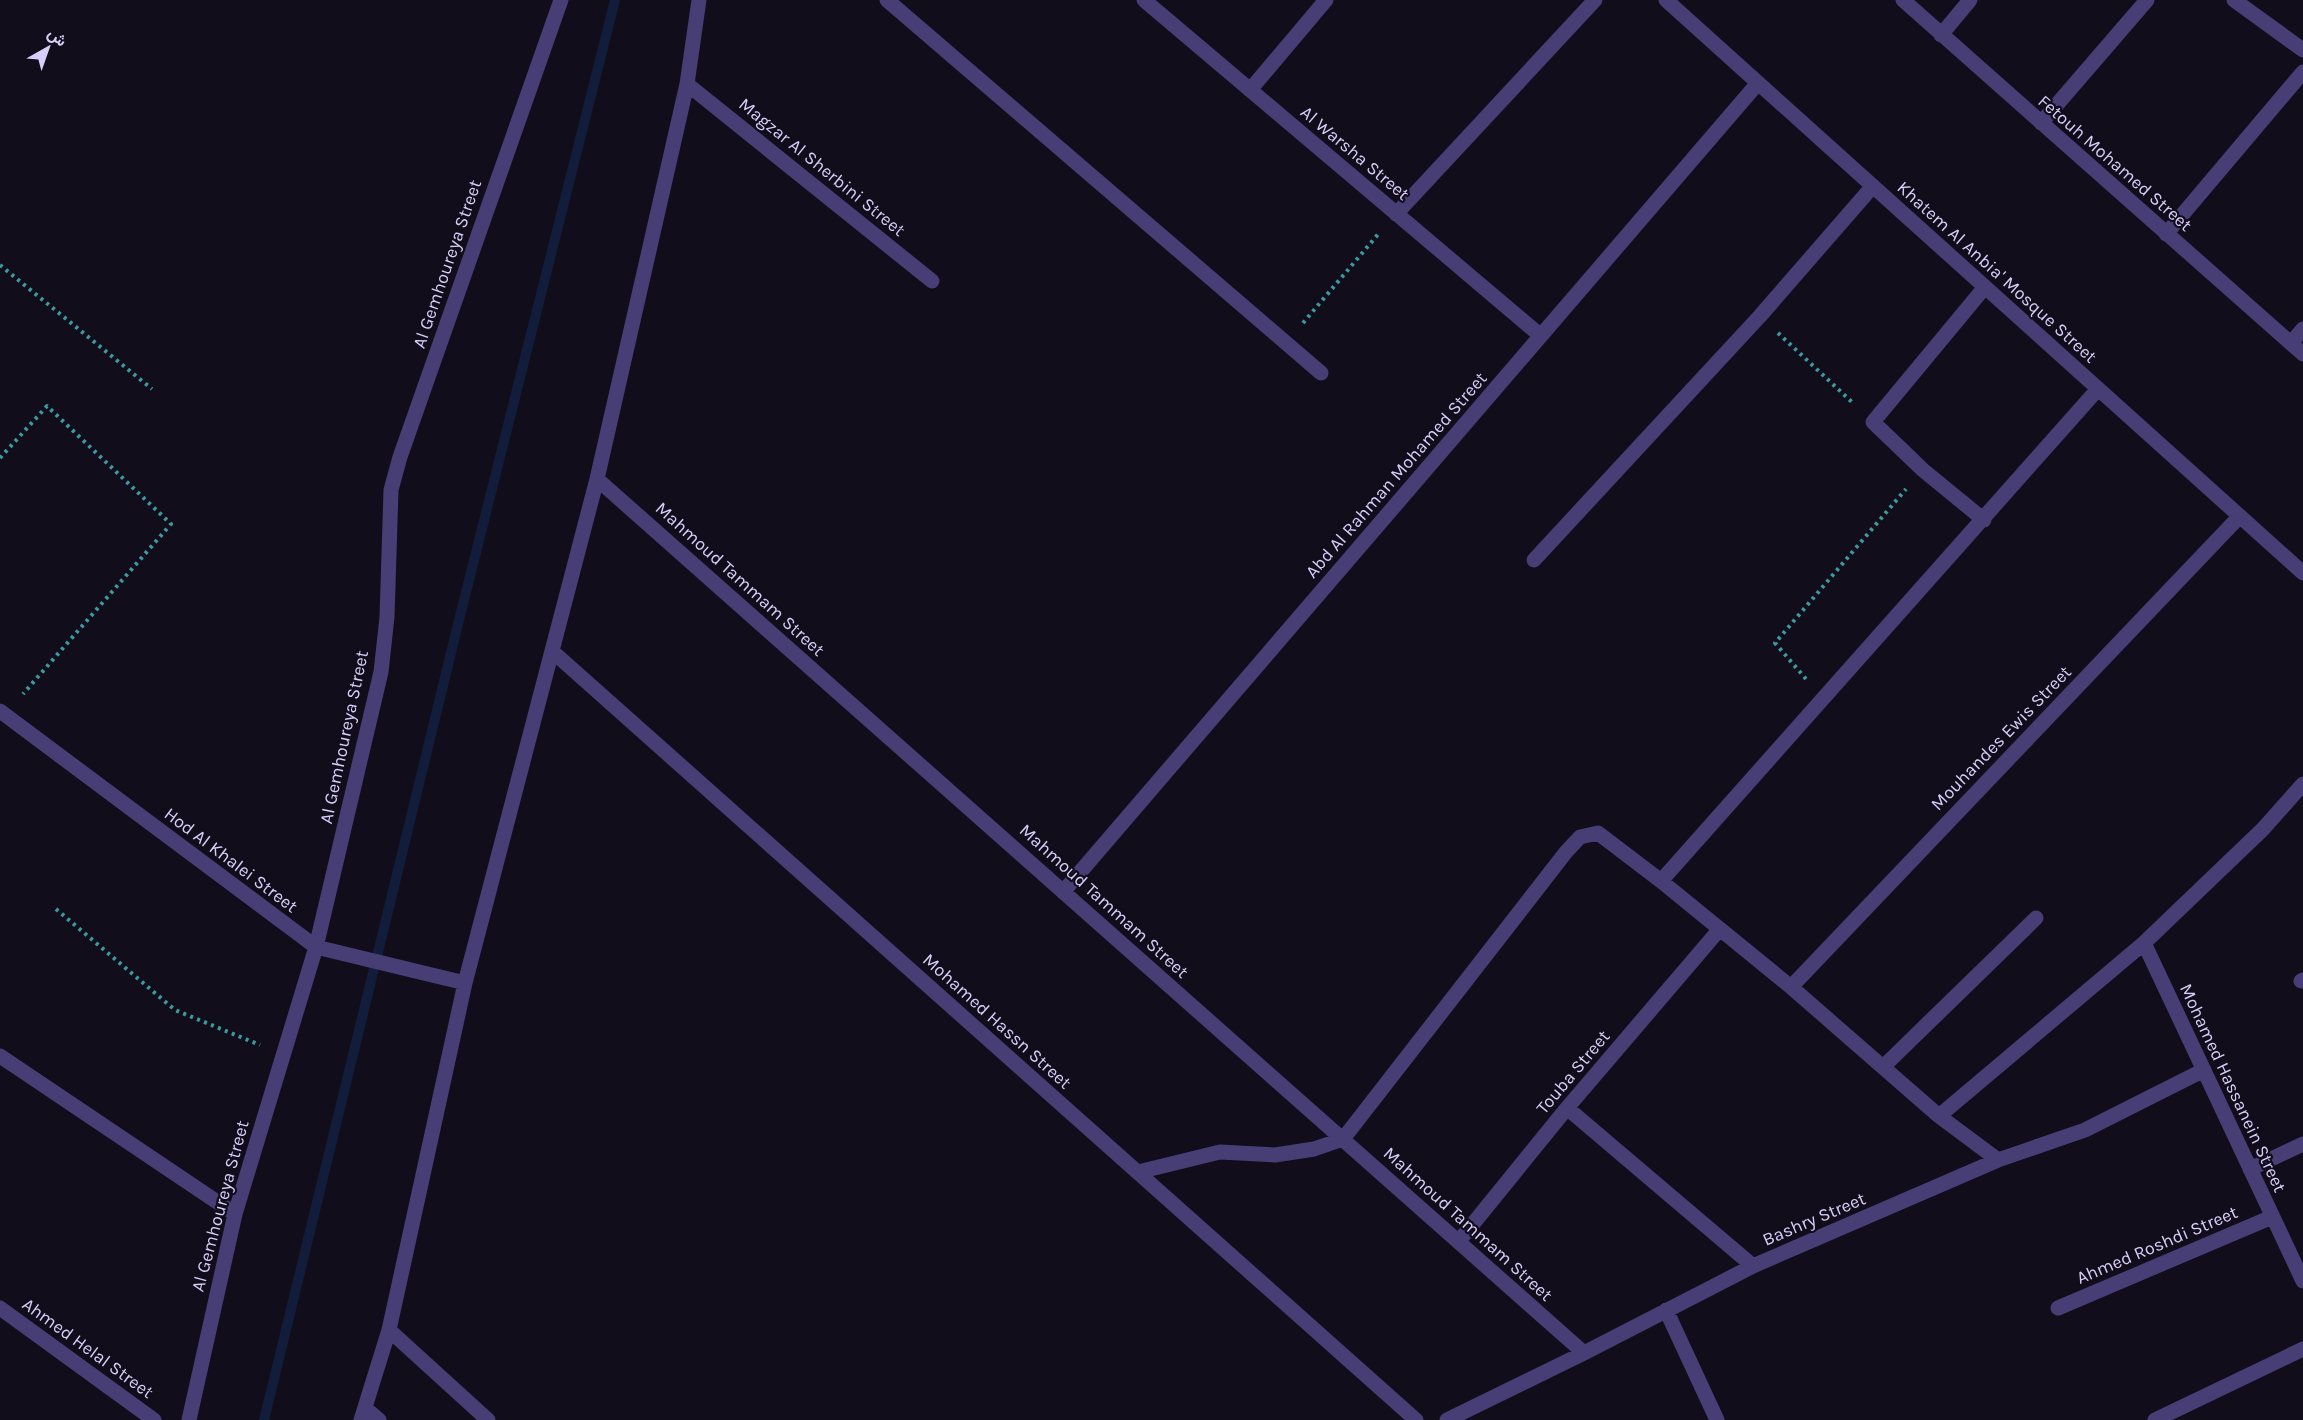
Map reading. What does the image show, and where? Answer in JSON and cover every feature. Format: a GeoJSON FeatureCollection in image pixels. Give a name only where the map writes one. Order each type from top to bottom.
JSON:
{"type":"FeatureCollection","features":[{"type":"Feature","properties":{"kind":"street","name":"Al Gemhoureya Street"},"geometry":{"type":"LineString","coordinates":[[189,1420],[235,1214],[316,947],[381,672],[387,617],[390,490],[561,0]]}},
{"type":"Feature","properties":{"kind":"street"},"geometry":{"type":"LineString","coordinates":[[380,1420],[363,1414],[389,1330],[465,983],[597,479],[687,84],[699,0]]}},
{"type":"Feature","properties":{"kind":"street"},"geometry":{"type":"LineString","coordinates":[[887,0],[1321,373]]}},
{"type":"Feature","properties":{"kind":"street","name":"Al Warsha Street"},"geometry":{"type":"LineString","coordinates":[[1144,0],[1540,336]]}},
{"type":"Feature","properties":{"kind":"street"},"geometry":{"type":"LineString","coordinates":[[1250,90],[1326,0]]}},
{"type":"Feature","properties":{"kind":"street"},"geometry":{"type":"LineString","coordinates":[[1396,214],[1595,0]]}},
{"type":"Feature","properties":{"kind":"street","name":"Khatem Al Anbia' Mosque Street"},"geometry":{"type":"LineString","coordinates":[[1666,0],[2303,573]]}},
{"type":"Feature","properties":{"kind":"street","name":"Fetouh Mohamed Street"},"geometry":{"type":"LineString","coordinates":[[1903,0],[2303,354]]}},
{"type":"Feature","properties":{"kind":"street"},"geometry":{"type":"LineString","coordinates":[[1941,35],[1970,0]]}},
{"type":"Feature","properties":{"kind":"street"},"geometry":{"type":"LineString","coordinates":[[2041,123],[2147,0]]}},
{"type":"Feature","properties":{"kind":"street"},"geometry":{"type":"LineString","coordinates":[[2234,0],[2303,50]]}},
{"type":"Feature","properties":{"kind":"street"},"geometry":{"type":"LineString","coordinates":[[2166,234],[2303,72]]}},
{"type":"Feature","properties":{"kind":"street","name":"Abd Al Rahman Mohamed Street"},"geometry":{"type":"LineString","coordinates":[[1063,892],[1758,83]]}},
{"type":"Feature","properties":{"kind":"street","name":"Magzar Al Sherbini Street"},"geometry":{"type":"LineString","coordinates":[[687,84],[932,281]]}},
{"type":"Feature","properties":{"kind":"street"},"geometry":{"type":"LineString","coordinates":[[1534,560],[1760,316],[1873,186]]}},
{"type":"Feature","properties":{"kind":"street"},"geometry":{"type":"LineString","coordinates":[[1984,520],[1923,470],[1873,422],[1985,287]]}},
{"type":"Feature","properties":{"kind":"street"},"geometry":{"type":"LineString","coordinates":[[2291,343],[2303,329]]}},
{"type":"Feature","properties":{"kind":"street"},"geometry":{"type":"LineString","coordinates":[[1661,881],[2098,389]]}},
{"type":"Feature","properties":{"kind":"street","name":"Mahmoud Tammam Street"},"geometry":{"type":"LineString","coordinates":[[597,479],[1584,1353]]}},
{"type":"Feature","properties":{"kind":"street","name":"Mouhandes Ewis Street"},"geometry":{"type":"LineString","coordinates":[[1791,987],[2240,516]]}},
{"type":"Feature","properties":{"kind":"street","name":"Mohamed Hassn Street"},"geometry":{"type":"LineString","coordinates":[[552,651],[1416,1420]]}},
{"type":"Feature","properties":{"kind":"street","name":"Hod Al Khalei Street"},"geometry":{"type":"LineString","coordinates":[[2,715],[316,947],[465,983]]}},
{"type":"Feature","properties":{"kind":"street"},"geometry":{"type":"LineString","coordinates":[[1938,1116],[2144,944],[2263,829],[2303,784]]}},
{"type":"Feature","properties":{"kind":"street"},"geometry":{"type":"LineString","coordinates":[[1138,1172],[1220,1152],[1275,1155],[1314,1149],[1342,1139],[1566,852],[1580,837],[1598,833],[1791,987],[1938,1116],[1998,1160]]}},
{"type":"Feature","properties":{"kind":"street"},"geometry":{"type":"LineString","coordinates":[[1883,1066],[2036,918]]}},
{"type":"Feature","properties":{"kind":"street","name":"Touba Street"},"geometry":{"type":"LineString","coordinates":[[1459,1241],[1567,1108],[1719,930]]}},
{"type":"Feature","properties":{"kind":"street","name":"Mohamed Hassanein Street"},"geometry":{"type":"LineString","coordinates":[[2144,944],[2303,1281]]}},
{"type":"Feature","properties":{"kind":"street"},"geometry":{"type":"LineString","coordinates":[[0,1056],[235,1214]]}},
{"type":"Feature","properties":{"kind":"street","name":"Bashry Street"},"geometry":{"type":"LineString","coordinates":[[1447,1420],[1753,1266],[1998,1160],[2085,1130],[2204,1070]]}},
{"type":"Feature","properties":{"kind":"street"},"geometry":{"type":"LineString","coordinates":[[1567,1108],[1753,1266]]}},
{"type":"Feature","properties":{"kind":"street"},"geometry":{"type":"LineString","coordinates":[[2250,1169],[2303,1144]]}},
{"type":"Feature","properties":{"kind":"street","name":"Ahmed Roshdi Street"},"geometry":{"type":"LineString","coordinates":[[2058,1308],[2272,1217]]}},
{"type":"Feature","properties":{"kind":"street","name":"Ahmed Helal Street"},"geometry":{"type":"LineString","coordinates":[[0,1308],[154,1420]]}},
{"type":"Feature","properties":{"kind":"street"},"geometry":{"type":"LineString","coordinates":[[1666,1310],[1717,1420]]}},
{"type":"Feature","properties":{"kind":"street"},"geometry":{"type":"LineString","coordinates":[[389,1330],[488,1420]]}},
{"type":"Feature","properties":{"kind":"street"},"geometry":{"type":"LineString","coordinates":[[2155,1420],[2303,1349]]}},
{"type":"Feature","properties":{"kind":"path"},"geometry":{"type":"LineString","coordinates":[[1286,343],[1396,214]]}},
{"type":"Feature","properties":{"kind":"path"},"geometry":{"type":"LineString","coordinates":[[0,265],[152,389]]}},
{"type":"Feature","properties":{"kind":"path"},"geometry":{"type":"LineString","coordinates":[[1760,316],[1873,422]]}},
{"type":"Feature","properties":{"kind":"path"},"geometry":{"type":"LineString","coordinates":[[0,458],[47,406],[171,524],[2,715]]}},
{"type":"Feature","properties":{"kind":"path"},"geometry":{"type":"LineString","coordinates":[[1822,698],[1775,643],[1923,470]]}},
{"type":"Feature","properties":{"kind":"path"},"geometry":{"type":"LineString","coordinates":[[56,909],[175,1010],[283,1054]]}},
{"type":"Feature","properties":{"kind":"waterway"},"geometry":{"type":"LineString","coordinates":[[264,1420],[458,624],[615,0]]}}]}
